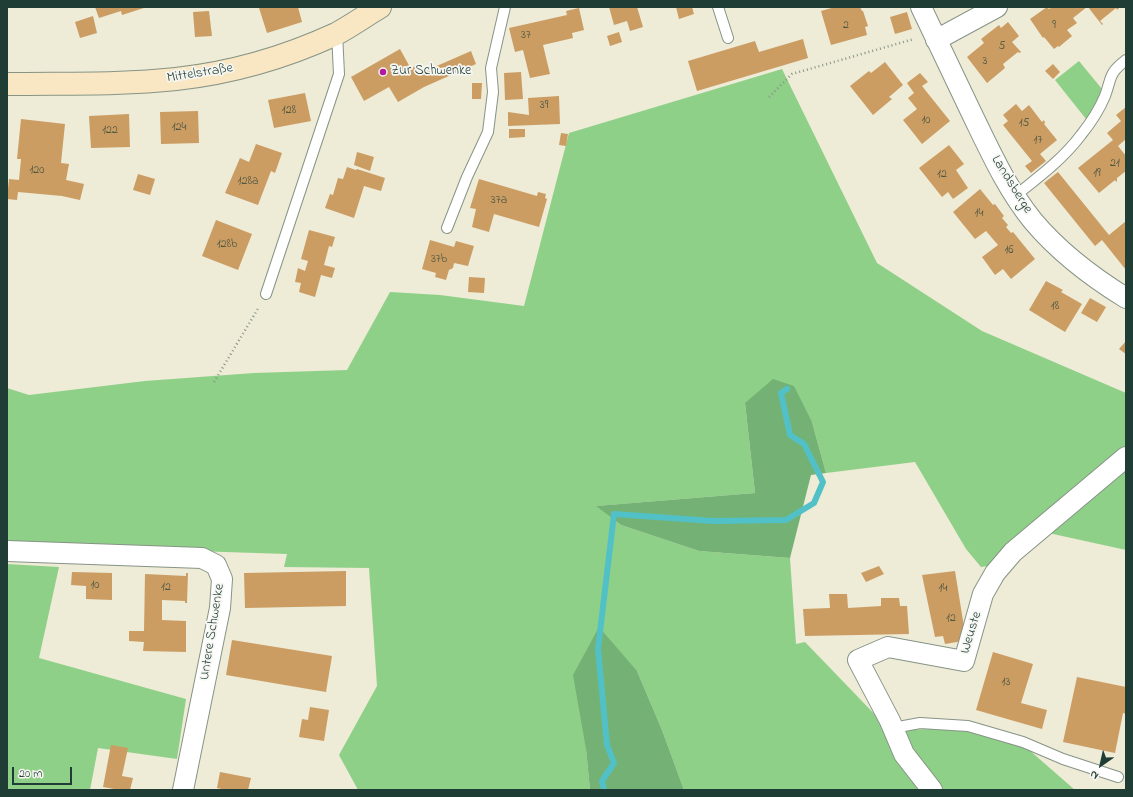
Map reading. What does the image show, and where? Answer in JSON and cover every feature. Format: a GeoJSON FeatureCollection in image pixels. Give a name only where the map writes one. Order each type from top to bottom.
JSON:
{"type":"FeatureCollection","features":[{"type":"Feature","properties":{"kind":"main road","name":"Mittelstraße"},"geometry":{"type":"LineString","coordinates":[[7,84],[137,82],[177,79],[257,64],[292,52],[337,33],[380,7]]}},
{"type":"Feature","properties":{"kind":"street","name":"Landsberge"},"geometry":{"type":"LineString","coordinates":[[921,7],[997,166],[1015,196],[1033,220],[1059,248],[1083,268],[1126,298]]}},
{"type":"Feature","properties":{"kind":"street"},"geometry":{"type":"LineString","coordinates":[[935,37],[997,7]]}},
{"type":"Feature","properties":{"kind":"street","name":"Weuste"},"geometry":{"type":"LineString","coordinates":[[932,790],[904,754],[893,728],[858,660],[888,647],[964,661],[983,594],[995,573],[1013,552],[1126,457]]}},
{"type":"Feature","properties":{"kind":"street","name":"Untere Schwenke"},"geometry":{"type":"LineString","coordinates":[[7,551],[202,558],[216,565],[222,579],[220,608],[183,790]]}},
{"type":"Feature","properties":{"kind":"lane"},"geometry":{"type":"LineString","coordinates":[[447,228],[467,177],[488,132],[493,92],[491,68],[504,7]]}},
{"type":"Feature","properties":{"kind":"lane"},"geometry":{"type":"LineString","coordinates":[[718,7],[728,38]]}},
{"type":"Feature","properties":{"kind":"lane"},"geometry":{"type":"LineString","coordinates":[[266,294],[339,74],[337,33]]}},
{"type":"Feature","properties":{"kind":"lane"},"geometry":{"type":"LineString","coordinates":[[1015,196],[1053,166],[1081,135],[1105,97],[1110,77],[1116,68],[1126,60]]}},
{"type":"Feature","properties":{"kind":"lane"},"geometry":{"type":"LineString","coordinates":[[893,728],[920,723],[945,723],[968,726],[1023,742],[1063,759],[1118,778]]}},
{"type":"Feature","properties":{"kind":"path"},"geometry":{"type":"LineString","coordinates":[[769,97],[792,74],[935,37]]}},
{"type":"Feature","properties":{"kind":"path"},"geometry":{"type":"LineString","coordinates":[[214,382],[266,294]]}},
{"type":"Feature","properties":{"kind":"green space"},"geometry":{"type":"Polygon","coordinates":[[[1079,61],[1102,89],[1099,101],[1086,119],[1055,80],[1079,61]]]}},
{"type":"Feature","properties":{"kind":"green space"},"geometry":{"type":"Polygon","coordinates":[[[782,69],[877,263],[982,331],[1126,393],[1126,449],[994,565],[981,567],[966,549],[915,462],[826,473],[812,422],[745,403],[755,493],[597,506],[621,525],[699,551],[790,558],[796,644],[805,642],[884,724],[926,790],[684,790],[662,730],[637,671],[586,749],[590,790],[358,790],[339,755],[377,686],[369,568],[284,567],[287,554],[7,545],[7,388],[29,395],[145,381],[254,373],[347,370],[390,292],[440,295],[524,306],[569,133],[782,69]]]}},
{"type":"Feature","properties":{"kind":"green space"},"geometry":{"type":"Polygon","coordinates":[[[773,379],[794,386],[812,422],[826,473],[811,475],[790,558],[699,551],[621,525],[596,506],[755,493],[745,403],[773,379]]]}},
{"type":"Feature","properties":{"kind":"green space"},"geometry":{"type":"Polygon","coordinates":[[[1126,462],[1126,550],[1044,532],[1126,462]]]}},
{"type":"Feature","properties":{"kind":"green space"},"geometry":{"type":"Polygon","coordinates":[[[7,564],[59,567],[39,658],[186,699],[177,759],[98,748],[90,790],[7,790],[7,564]]]}},
{"type":"Feature","properties":{"kind":"green space"},"geometry":{"type":"Polygon","coordinates":[[[599,627],[637,671],[662,730],[684,790],[590,790],[586,749],[573,675],[599,627]]]}},
{"type":"Feature","properties":{"kind":"green space"},"geometry":{"type":"Polygon","coordinates":[[[959,728],[1028,749],[1075,790],[937,790],[916,764],[903,730],[959,728]]]}},
{"type":"Feature","properties":{"kind":"building"},"geometry":{"type":"Polygon","coordinates":[[[95,7],[147,7],[122,15],[121,11],[99,18],[95,7]]]}},
{"type":"Feature","properties":{"kind":"building"},"geometry":{"type":"Polygon","coordinates":[[[298,7],[302,22],[267,33],[259,8],[298,7]]]}},
{"type":"Feature","properties":{"kind":"building"},"geometry":{"type":"Polygon","coordinates":[[[609,7],[637,7],[643,27],[630,31],[627,21],[614,25],[609,7]]]}},
{"type":"Feature","properties":{"kind":"building"},"geometry":{"type":"Polygon","coordinates":[[[676,7],[692,7],[694,14],[679,19],[676,7]]]}},
{"type":"Feature","properties":{"kind":"building"},"geometry":{"type":"Polygon","coordinates":[[[835,7],[860,7],[863,11],[868,26],[865,27],[867,35],[831,45],[821,11],[835,7]]]}},
{"type":"Feature","properties":{"kind":"building"},"geometry":{"type":"Polygon","coordinates":[[[1047,7],[1049,9],[1052,7],[1087,7],[1073,18],[1077,23],[1067,30],[1072,36],[1059,47],[1058,46],[1054,49],[1044,37],[1043,38],[1030,19],[1047,7]]]}},
{"type":"Feature","properties":{"kind":"building"},"geometry":{"type":"Polygon","coordinates":[[[1088,7],[1120,7],[1117,10],[1116,8],[1100,21],[1103,24],[1102,25],[1088,7]]]}},
{"type":"Feature","properties":{"kind":"building"},"geometry":{"type":"Polygon","coordinates":[[[579,8],[584,30],[572,33],[573,38],[543,45],[550,74],[530,78],[523,50],[515,52],[509,28],[567,15],[566,11],[579,8]]]}},
{"type":"Feature","properties":{"kind":"building"},"geometry":{"type":"Polygon","coordinates":[[[209,11],[212,36],[195,37],[193,12],[209,11]]]}},
{"type":"Feature","properties":{"kind":"building"},"geometry":{"type":"Polygon","coordinates":[[[907,12],[912,29],[895,34],[890,17],[907,12]]]}},
{"type":"Feature","properties":{"kind":"building"},"geometry":{"type":"Polygon","coordinates":[[[93,16],[97,33],[80,38],[75,22],[93,16]]]}},
{"type":"Feature","properties":{"kind":"building"},"geometry":{"type":"Polygon","coordinates":[[[1008,22],[1019,36],[1012,42],[1021,52],[1018,52],[1003,64],[1005,68],[987,83],[967,57],[984,43],[981,39],[999,25],[1001,28],[1008,22]]]}},
{"type":"Feature","properties":{"kind":"building"},"geometry":{"type":"Polygon","coordinates":[[[619,32],[622,42],[610,46],[607,36],[619,32]]]}},
{"type":"Feature","properties":{"kind":"building"},"geometry":{"type":"Polygon","coordinates":[[[803,39],[808,58],[697,91],[688,61],[755,41],[759,52],[803,39]]]}},
{"type":"Feature","properties":{"kind":"building"},"geometry":{"type":"Polygon","coordinates":[[[400,49],[411,69],[418,64],[423,72],[471,51],[476,64],[424,87],[398,102],[389,87],[364,101],[351,77],[400,49]]]}},
{"type":"Feature","properties":{"kind":"building"},"geometry":{"type":"Polygon","coordinates":[[[885,62],[903,85],[889,97],[892,99],[873,115],[850,86],[869,71],[871,73],[885,62]]]}},
{"type":"Feature","properties":{"kind":"building"},"geometry":{"type":"Polygon","coordinates":[[[1053,64],[1060,72],[1053,79],[1045,71],[1053,64]]]}},
{"type":"Feature","properties":{"kind":"building"},"geometry":{"type":"Polygon","coordinates":[[[521,72],[523,99],[505,100],[504,73],[521,72]]]}},
{"type":"Feature","properties":{"kind":"building"},"geometry":{"type":"Polygon","coordinates":[[[920,73],[928,82],[922,86],[950,121],[922,144],[903,120],[917,109],[908,98],[914,93],[907,83],[920,73]]]}},
{"type":"Feature","properties":{"kind":"building"},"geometry":{"type":"Polygon","coordinates":[[[472,83],[482,83],[481,99],[472,99],[472,83]]]}},
{"type":"Feature","properties":{"kind":"building"},"geometry":{"type":"Polygon","coordinates":[[[305,93],[311,121],[274,128],[268,100],[305,93]]]}},
{"type":"Feature","properties":{"kind":"building"},"geometry":{"type":"Polygon","coordinates":[[[559,96],[560,124],[508,126],[508,112],[529,115],[528,98],[559,96]]]}},
{"type":"Feature","properties":{"kind":"building"},"geometry":{"type":"Polygon","coordinates":[[[1016,104],[1022,111],[1029,105],[1042,122],[1044,120],[1044,124],[1057,140],[1040,154],[1046,161],[1031,173],[1025,166],[1032,161],[1003,125],[1008,121],[1003,115],[1016,104]]]}},
{"type":"Feature","properties":{"kind":"building"},"geometry":{"type":"Polygon","coordinates":[[[1126,107],[1126,139],[1118,146],[1126,156],[1126,171],[1117,178],[1116,182],[1115,180],[1099,193],[1078,168],[1113,140],[1107,133],[1121,121],[1116,115],[1126,107]]]}},
{"type":"Feature","properties":{"kind":"building"},"geometry":{"type":"Polygon","coordinates":[[[198,111],[199,143],[161,144],[160,112],[198,111]]]}},
{"type":"Feature","properties":{"kind":"building"},"geometry":{"type":"Polygon","coordinates":[[[129,114],[130,147],[91,148],[89,116],[129,114]]]}},
{"type":"Feature","properties":{"kind":"building"},"geometry":{"type":"Polygon","coordinates":[[[21,119],[65,124],[61,163],[69,164],[66,180],[84,184],[80,200],[62,196],[18,192],[17,200],[7,199],[9,179],[19,180],[21,159],[17,159],[21,119]]]}},
{"type":"Feature","properties":{"kind":"building"},"geometry":{"type":"Polygon","coordinates":[[[509,129],[525,129],[525,137],[509,138],[509,129]]]}},
{"type":"Feature","properties":{"kind":"building"},"geometry":{"type":"Polygon","coordinates":[[[561,133],[568,134],[566,146],[559,145],[561,133]]]}},
{"type":"Feature","properties":{"kind":"building"},"geometry":{"type":"Polygon","coordinates":[[[256,144],[282,153],[275,173],[271,171],[258,205],[225,193],[240,158],[249,162],[256,144]]]}},
{"type":"Feature","properties":{"kind":"building"},"geometry":{"type":"Polygon","coordinates":[[[949,145],[964,164],[956,170],[968,188],[953,199],[948,192],[942,197],[919,168],[949,145]]]}},
{"type":"Feature","properties":{"kind":"building"},"geometry":{"type":"Polygon","coordinates":[[[357,152],[374,157],[370,171],[354,165],[357,152]]]}},
{"type":"Feature","properties":{"kind":"building"},"geometry":{"type":"Polygon","coordinates":[[[347,167],[385,178],[381,191],[364,186],[354,218],[325,208],[330,194],[333,195],[338,178],[343,179],[347,167]]]}},
{"type":"Feature","properties":{"kind":"building"},"geometry":{"type":"Polygon","coordinates":[[[1058,172],[1109,235],[1126,221],[1126,270],[1102,240],[1095,246],[1044,183],[1058,172]]]}},
{"type":"Feature","properties":{"kind":"building"},"geometry":{"type":"Polygon","coordinates":[[[138,174],[155,179],[150,195],[133,190],[138,174]]]}},
{"type":"Feature","properties":{"kind":"building"},"geometry":{"type":"Polygon","coordinates":[[[479,179],[537,196],[538,192],[546,194],[545,198],[547,199],[539,227],[494,214],[489,232],[472,227],[476,209],[470,208],[479,179]]]}},
{"type":"Feature","properties":{"kind":"building"},"geometry":{"type":"Polygon","coordinates":[[[980,189],[993,205],[995,204],[1004,216],[1002,218],[1008,225],[1006,227],[1011,233],[1013,232],[1035,259],[1011,279],[1003,269],[995,275],[982,257],[998,245],[986,231],[975,239],[953,212],[980,189]]]}},
{"type":"Feature","properties":{"kind":"building"},"geometry":{"type":"Polygon","coordinates":[[[216,220],[252,234],[238,270],[202,256],[216,220]]]}},
{"type":"Feature","properties":{"kind":"building"},"geometry":{"type":"Polygon","coordinates":[[[309,230],[335,237],[332,247],[329,246],[324,265],[335,268],[332,278],[321,275],[315,297],[299,292],[301,283],[295,282],[298,268],[305,271],[308,261],[301,259],[309,230]]]}},
{"type":"Feature","properties":{"kind":"building"},"geometry":{"type":"Polygon","coordinates":[[[430,240],[454,247],[456,241],[474,246],[468,266],[454,263],[453,268],[449,270],[446,280],[435,277],[436,273],[422,269],[430,240]]]}},
{"type":"Feature","properties":{"kind":"building"},"geometry":{"type":"Polygon","coordinates":[[[469,277],[485,278],[484,293],[468,292],[469,277]]]}},
{"type":"Feature","properties":{"kind":"building"},"geometry":{"type":"Polygon","coordinates":[[[1046,281],[1063,290],[1061,292],[1082,304],[1065,332],[1029,310],[1046,281]]]}},
{"type":"Feature","properties":{"kind":"building"},"geometry":{"type":"Polygon","coordinates":[[[1090,298],[1106,307],[1097,322],[1081,313],[1090,298]]]}},
{"type":"Feature","properties":{"kind":"building"},"geometry":{"type":"Polygon","coordinates":[[[1126,341],[1126,354],[1119,349],[1126,341]]]}},
{"type":"Feature","properties":{"kind":"building"},"geometry":{"type":"Polygon","coordinates":[[[879,566],[884,574],[866,582],[861,573],[879,566]]]}},
{"type":"Feature","properties":{"kind":"building"},"geometry":{"type":"Polygon","coordinates":[[[346,571],[346,606],[245,608],[244,573],[346,571]]]}},
{"type":"Feature","properties":{"kind":"building"},"geometry":{"type":"Polygon","coordinates":[[[955,571],[965,633],[963,641],[945,644],[943,636],[935,637],[922,575],[955,571]]]}},
{"type":"Feature","properties":{"kind":"building"},"geometry":{"type":"Polygon","coordinates":[[[72,572],[112,573],[112,600],[86,599],[86,586],[71,585],[72,572]]]}},
{"type":"Feature","properties":{"kind":"building"},"geometry":{"type":"Polygon","coordinates":[[[186,573],[188,573],[187,603],[185,603],[185,601],[162,600],[162,620],[186,621],[186,652],[143,651],[144,642],[129,641],[129,631],[144,631],[145,574],[186,576],[186,573]]]}},
{"type":"Feature","properties":{"kind":"building"},"geometry":{"type":"Polygon","coordinates":[[[829,594],[847,594],[848,608],[881,606],[881,598],[899,598],[900,606],[907,606],[909,634],[805,636],[803,609],[830,608],[829,594]]]}},
{"type":"Feature","properties":{"kind":"building"},"geometry":{"type":"Polygon","coordinates":[[[232,640],[332,656],[326,692],[226,675],[232,640]]]}},
{"type":"Feature","properties":{"kind":"building"},"geometry":{"type":"Polygon","coordinates":[[[993,652],[1033,664],[1021,703],[1047,710],[1042,729],[976,710],[993,652]]]}},
{"type":"Feature","properties":{"kind":"building"},"geometry":{"type":"Polygon","coordinates":[[[1077,677],[1126,687],[1126,714],[1123,713],[1115,753],[1063,742],[1077,677]]]}},
{"type":"Feature","properties":{"kind":"building"},"geometry":{"type":"Polygon","coordinates":[[[310,707],[329,710],[324,741],[299,737],[302,719],[308,720],[310,707]]]}},
{"type":"Feature","properties":{"kind":"building"},"geometry":{"type":"Polygon","coordinates":[[[111,745],[128,748],[122,776],[133,778],[130,790],[103,787],[111,745]]]}},
{"type":"Feature","properties":{"kind":"building"},"geometry":{"type":"Polygon","coordinates":[[[220,772],[251,778],[248,790],[226,790],[217,788],[220,772]]]}},
{"type":"Feature","properties":{"kind":"waterway"},"geometry":{"type":"LineString","coordinates":[[604,790],[602,781],[614,763],[607,745],[598,649],[614,514],[713,521],[786,520],[814,503],[823,482],[804,444],[790,435],[781,393],[787,389]]}},
{"type":"Feature","properties":{"kind":"place","name":"Zur Schwenke"},"geometry":{"type":"Point","coordinates":[383,72]}}]}
